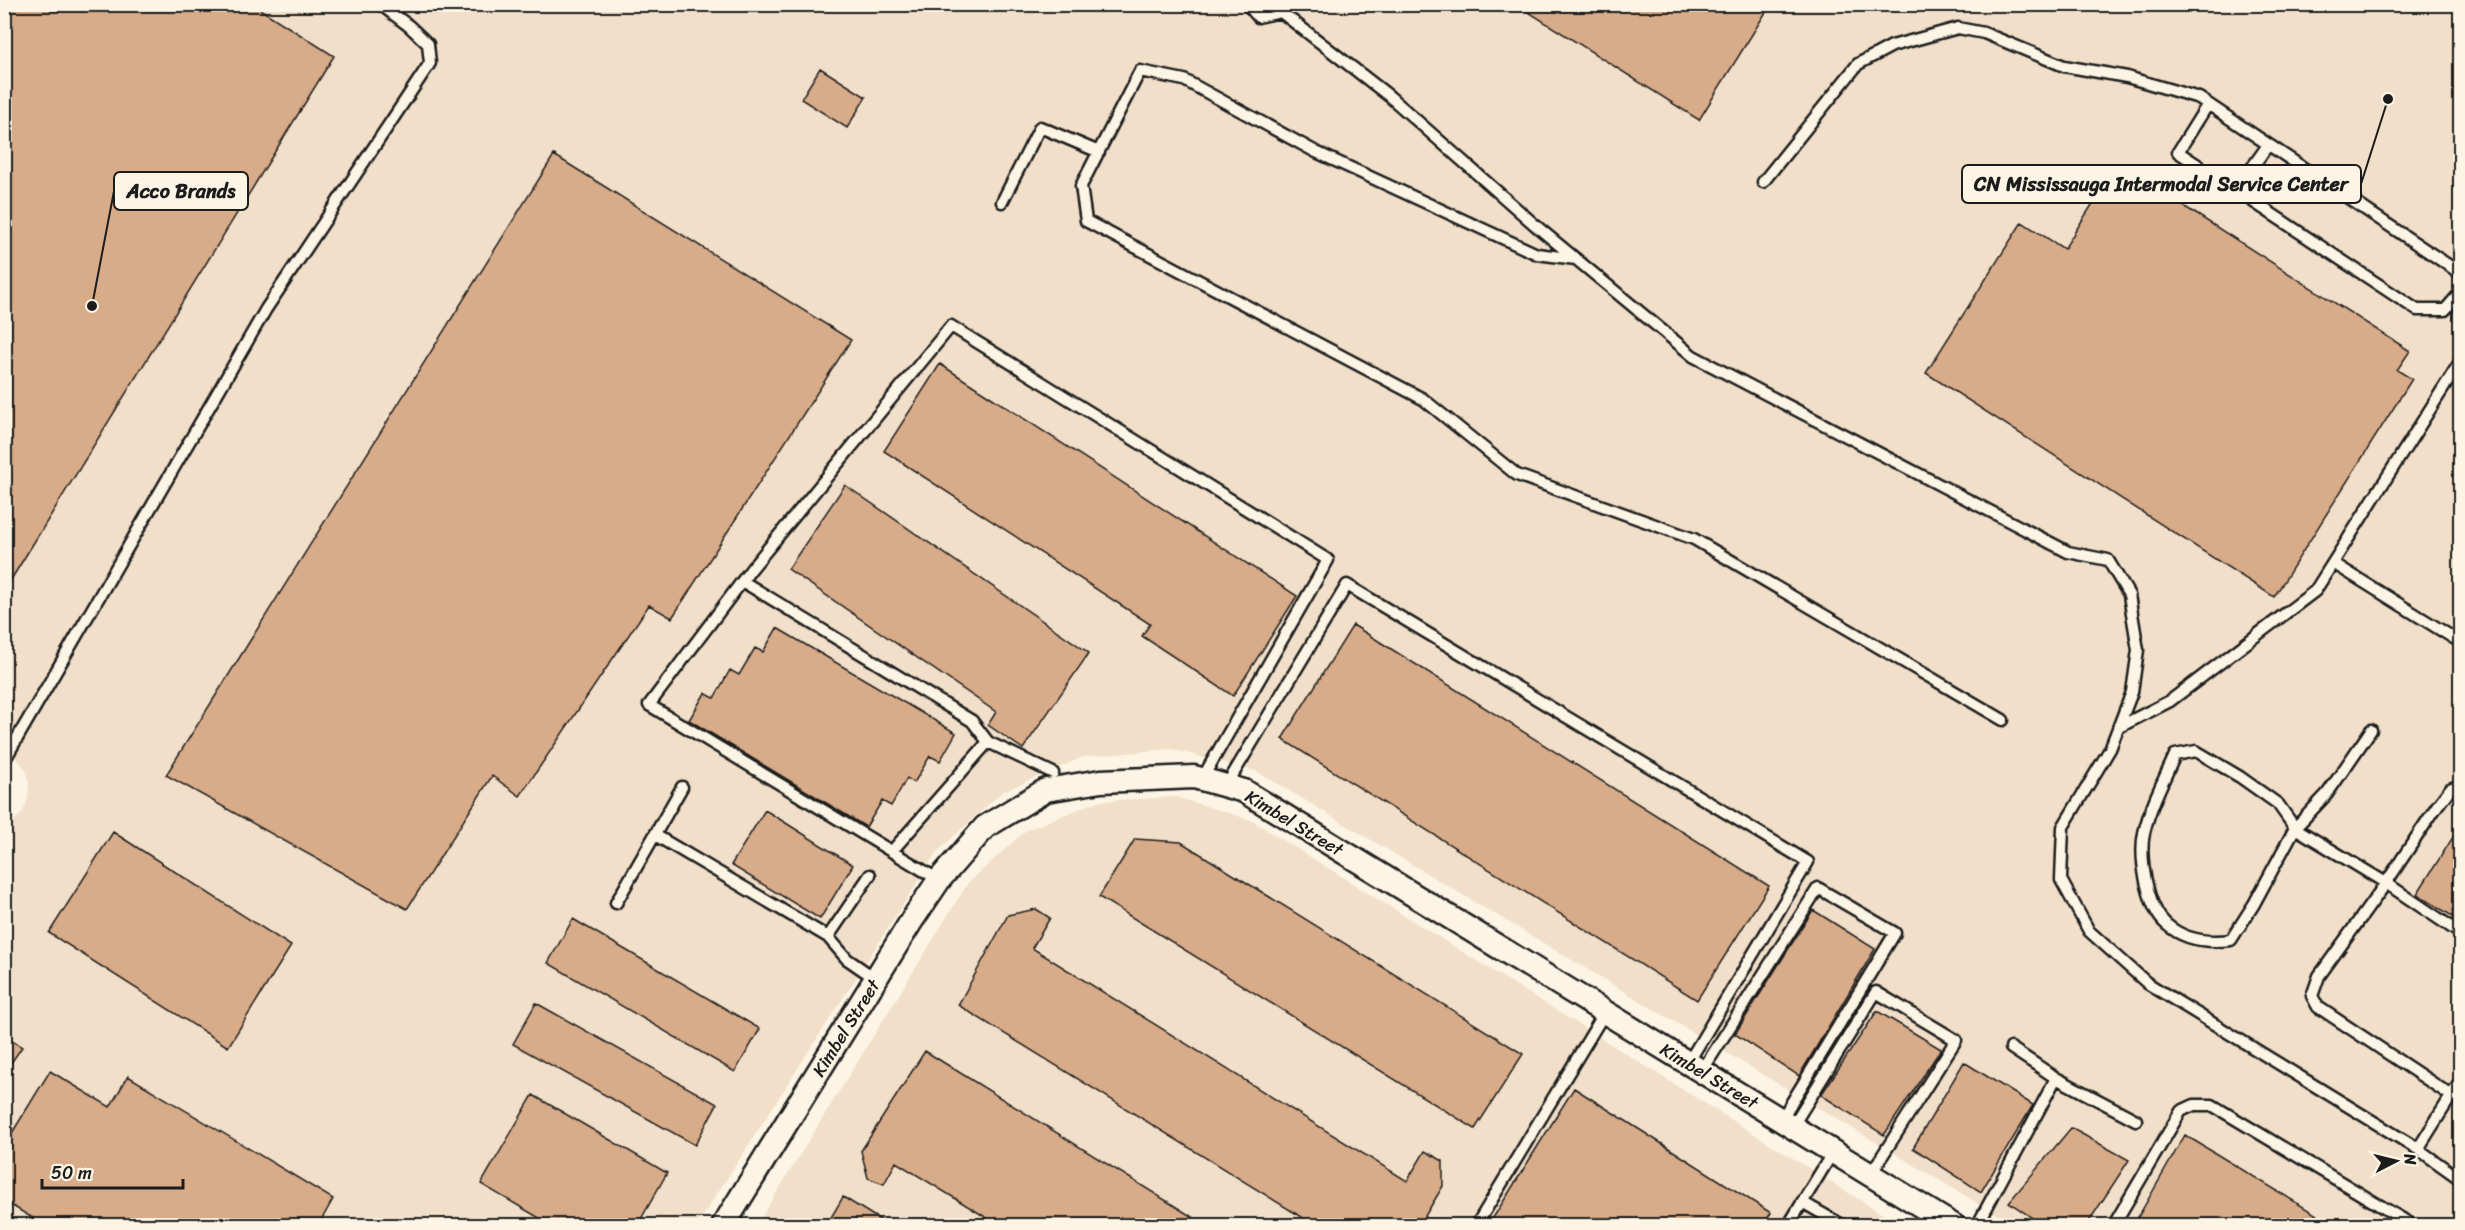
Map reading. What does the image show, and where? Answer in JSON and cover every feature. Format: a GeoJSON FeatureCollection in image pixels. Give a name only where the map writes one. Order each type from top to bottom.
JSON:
{"type":"FeatureCollection","features":[{"type":"Feature","properties":{"kind":"street","name":"Kimbel Street"},"geometry":{"type":"LineString","coordinates":[[723,1226],[939,880],[985,827],[1046,790],[1101,781],[1194,777],[1244,791],[1953,1226]]}},
{"type":"Feature","properties":{"kind":"lane"},"geometry":{"type":"LineString","coordinates":[[4,761],[266,309],[430,63],[428,44],[380,4]]}},
{"type":"Feature","properties":{"kind":"lane"},"geometry":{"type":"LineString","coordinates":[[1247,4],[1258,16],[1281,8],[1389,96],[1576,259],[1693,356],[2068,552],[2108,560],[2129,595],[2138,650],[2132,692],[2110,749],[2063,827],[2061,880],[2089,931],[2147,982],[2418,1149],[2460,1179]]}},
{"type":"Feature","properties":{"kind":"lane"},"geometry":{"type":"LineString","coordinates":[[1763,182],[1858,64],[1892,46],[1958,28],[1984,33],[2064,66],[2127,77],[2199,98],[2460,273]]}},
{"type":"Feature","properties":{"kind":"lane"},"geometry":{"type":"LineString","coordinates":[[1576,259],[1536,254],[1316,152],[1184,80],[1140,71],[1081,186],[1086,220],[1423,399],[1517,475],[1694,538],[2003,720]]}},
{"type":"Feature","properties":{"kind":"lane"},"geometry":{"type":"LineString","coordinates":[[2208,104],[2178,152],[2417,310],[2445,310],[2460,293]]}},
{"type":"Feature","properties":{"kind":"lane"},"geometry":{"type":"LineString","coordinates":[[1002,202],[1040,127],[1098,152]]}},
{"type":"Feature","properties":{"kind":"lane"},"geometry":{"type":"LineString","coordinates":[[2236,190],[2268,145]]}},
{"type":"Feature","properties":{"kind":"lane"},"geometry":{"type":"LineString","coordinates":[[939,880],[649,705],[742,581],[951,326],[1328,560],[1202,779]]}},
{"type":"Feature","properties":{"kind":"lane"},"geometry":{"type":"LineString","coordinates":[[2119,727],[2170,701],[2315,591],[2460,362]]}},
{"type":"Feature","properties":{"kind":"lane"},"geometry":{"type":"LineString","coordinates":[[2333,563],[2460,642]]}},
{"type":"Feature","properties":{"kind":"lane"},"geometry":{"type":"LineString","coordinates":[[742,581],[972,722],[988,742],[1053,773]]}},
{"type":"Feature","properties":{"kind":"lane"},"geometry":{"type":"LineString","coordinates":[[1226,786],[1347,585],[1808,862],[1695,1067]]}},
{"type":"Feature","properties":{"kind":"lane"},"geometry":{"type":"LineString","coordinates":[[2372,730],[2326,794],[2295,828],[2254,904],[2231,940],[2210,943],[2189,938],[2165,924],[2151,898],[2143,868],[2144,833],[2175,756],[2196,751],[2240,777],[2278,804],[2295,828],[2386,883],[2460,933]]}},
{"type":"Feature","properties":{"kind":"lane"},"geometry":{"type":"LineString","coordinates":[[892,851],[988,742]]}},
{"type":"Feature","properties":{"kind":"lane"},"geometry":{"type":"LineString","coordinates":[[2452,1096],[2314,1002],[2312,996],[2319,976],[2450,789],[2460,785]]}},
{"type":"Feature","properties":{"kind":"lane"},"geometry":{"type":"LineString","coordinates":[[616,903],[682,787]]}},
{"type":"Feature","properties":{"kind":"lane"},"geometry":{"type":"LineString","coordinates":[[655,835],[828,937],[847,959],[876,979]]}},
{"type":"Feature","properties":{"kind":"lane"},"geometry":{"type":"LineString","coordinates":[[828,937],[870,875]]}},
{"type":"Feature","properties":{"kind":"lane"},"geometry":{"type":"LineString","coordinates":[[1695,1067],[1818,888],[1895,933],[1787,1123]]}},
{"type":"Feature","properties":{"kind":"lane"},"geometry":{"type":"LineString","coordinates":[[1787,1123],[1876,992],[1956,1040],[1870,1175]]}},
{"type":"Feature","properties":{"kind":"lane"},"geometry":{"type":"LineString","coordinates":[[1476,1226],[1605,1012]]}},
{"type":"Feature","properties":{"kind":"lane"},"geometry":{"type":"LineString","coordinates":[[2011,1048],[2056,1078],[2136,1120]]}},
{"type":"Feature","properties":{"kind":"lane"},"geometry":{"type":"LineString","coordinates":[[1977,1226],[2056,1078]]}},
{"type":"Feature","properties":{"kind":"lane"},"geometry":{"type":"LineString","coordinates":[[2418,1149],[2460,1082]]}},
{"type":"Feature","properties":{"kind":"lane"},"geometry":{"type":"LineString","coordinates":[[2113,1226],[2181,1111],[2194,1105],[2212,1105],[2414,1226]]}},
{"type":"Feature","properties":{"kind":"lane"},"geometry":{"type":"LineString","coordinates":[[1788,1226],[1833,1152]]}},
{"type":"Feature","properties":{"kind":"lane"},"geometry":{"type":"LineString","coordinates":[[1802,1202],[1844,1226]]}},
{"type":"Feature","properties":{"kind":"shaded area"},"geometry":{"type":"Polygon","coordinates":[[[5,5],[2460,5],[2460,1225],[2014,1225],[1256,771],[1171,749],[1083,757],[1002,792],[937,852],[697,1225],[5,1225],[5,827],[23,812],[28,798],[29,784],[26,770],[18,759],[5,749],[5,5]]]}},
{"type":"Feature","properties":{"kind":"shaded area"},"geometry":{"type":"Polygon","coordinates":[[[1176,797],[1251,820],[1900,1225],[756,1226],[968,883],[1026,830],[1099,801],[1176,797]]]}},
{"type":"Feature","properties":{"kind":"building"},"geometry":{"type":"Polygon","coordinates":[[[4,4],[252,4],[334,56],[4,591],[4,4]]]}},
{"type":"Feature","properties":{"kind":"building"},"geometry":{"type":"Polygon","coordinates":[[[1516,4],[1771,4],[1699,120],[1516,4]]]}},
{"type":"Feature","properties":{"kind":"building"},"geometry":{"type":"Polygon","coordinates":[[[820,68],[866,97],[847,128],[801,99],[820,68]]]}},
{"type":"Feature","properties":{"kind":"building"},"geometry":{"type":"Polygon","coordinates":[[[554,155],[851,340],[672,618],[649,605],[520,796],[492,776],[407,909],[166,775],[554,155]]]}},
{"type":"Feature","properties":{"kind":"building"},"geometry":{"type":"Polygon","coordinates":[[[2118,164],[2410,351],[2397,370],[2412,379],[2274,597],[1926,373],[2022,222],[2064,249],[2118,164]]]}},
{"type":"Feature","properties":{"kind":"building"},"geometry":{"type":"Polygon","coordinates":[[[940,364],[1297,596],[1233,696],[1142,636],[1150,624],[884,451],[940,364]]]}},
{"type":"Feature","properties":{"kind":"building"},"geometry":{"type":"Polygon","coordinates":[[[845,485],[1089,653],[1023,749],[988,725],[996,712],[788,569],[845,485]]]}},
{"type":"Feature","properties":{"kind":"building"},"geometry":{"type":"Polygon","coordinates":[[[1353,625],[1769,886],[1697,1000],[1282,739],[1353,625]]]}},
{"type":"Feature","properties":{"kind":"building"},"geometry":{"type":"Polygon","coordinates":[[[777,628],[956,733],[940,761],[930,756],[914,783],[907,778],[891,806],[882,801],[866,827],[689,720],[705,693],[714,698],[730,670],[739,675],[755,648],[763,652],[777,628]]]}},
{"type":"Feature","properties":{"kind":"building"},"geometry":{"type":"Polygon","coordinates":[[[765,810],[853,865],[820,919],[731,865],[765,810]]]}},
{"type":"Feature","properties":{"kind":"building"},"geometry":{"type":"Polygon","coordinates":[[[2460,826],[2460,921],[2417,894],[2460,826]]]}},
{"type":"Feature","properties":{"kind":"building"},"geometry":{"type":"Polygon","coordinates":[[[113,832],[291,946],[228,1047],[49,933],[113,832]]]}},
{"type":"Feature","properties":{"kind":"building"},"geometry":{"type":"Polygon","coordinates":[[[1135,839],[1181,842],[1523,1054],[1475,1129],[1099,897],[1135,839]]]}},
{"type":"Feature","properties":{"kind":"building"},"geometry":{"type":"Polygon","coordinates":[[[1036,909],[1050,918],[1032,948],[1407,1181],[1425,1151],[1443,1161],[1443,1186],[1419,1226],[1316,1226],[958,1005],[1008,915],[1036,909]]]}},
{"type":"Feature","properties":{"kind":"building"},"geometry":{"type":"Polygon","coordinates":[[[1813,910],[1875,949],[1799,1076],[1735,1034],[1813,910]]]}},
{"type":"Feature","properties":{"kind":"building"},"geometry":{"type":"Polygon","coordinates":[[[573,919],[760,1029],[735,1072],[548,963],[573,919]]]}},
{"type":"Feature","properties":{"kind":"building"},"geometry":{"type":"Polygon","coordinates":[[[536,1003],[717,1104],[695,1145],[513,1044],[536,1003]]]}},
{"type":"Feature","properties":{"kind":"building"},"geometry":{"type":"Polygon","coordinates":[[[1877,1011],[1941,1049],[1884,1135],[1821,1095],[1877,1011]]]}},
{"type":"Feature","properties":{"kind":"building"},"geometry":{"type":"Polygon","coordinates":[[[4,1036],[22,1047],[4,1073],[4,1036]]]}},
{"type":"Feature","properties":{"kind":"building"},"geometry":{"type":"Polygon","coordinates":[[[925,1051],[1207,1226],[1000,1226],[896,1162],[884,1184],[868,1178],[861,1151],[925,1051]]]}},
{"type":"Feature","properties":{"kind":"building"},"geometry":{"type":"Polygon","coordinates":[[[1964,1062],[2033,1105],[1981,1192],[1913,1148],[1964,1062]]]}},
{"type":"Feature","properties":{"kind":"building"},"geometry":{"type":"Polygon","coordinates":[[[50,1071],[110,1107],[128,1076],[333,1199],[318,1226],[46,1226],[4,1201],[4,1146],[50,1071]]]}},
{"type":"Feature","properties":{"kind":"building"},"geometry":{"type":"Polygon","coordinates":[[[1574,1088],[1771,1213],[1762,1226],[1488,1226],[1574,1088]]]}},
{"type":"Feature","properties":{"kind":"building"},"geometry":{"type":"Polygon","coordinates":[[[533,1095],[667,1173],[637,1226],[553,1226],[481,1184],[533,1095]]]}},
{"type":"Feature","properties":{"kind":"building"},"geometry":{"type":"Polygon","coordinates":[[[2071,1128],[2129,1160],[2086,1226],[2044,1226],[2009,1202],[2071,1128]]]}},
{"type":"Feature","properties":{"kind":"building"},"geometry":{"type":"Polygon","coordinates":[[[2185,1135],[2335,1226],[2133,1226],[2185,1135]]]}},
{"type":"Feature","properties":{"kind":"building"},"geometry":{"type":"Polygon","coordinates":[[[843,1197],[890,1226],[826,1226],[843,1197]]]}},
{"type":"Feature","properties":{"kind":"place","name":"CN Mississauga Intermodal Service Center"},"geometry":{"type":"Point","coordinates":[2388,99]}},
{"type":"Feature","properties":{"kind":"place","name":"Acco Brands"},"geometry":{"type":"Point","coordinates":[92,306]}}]}
